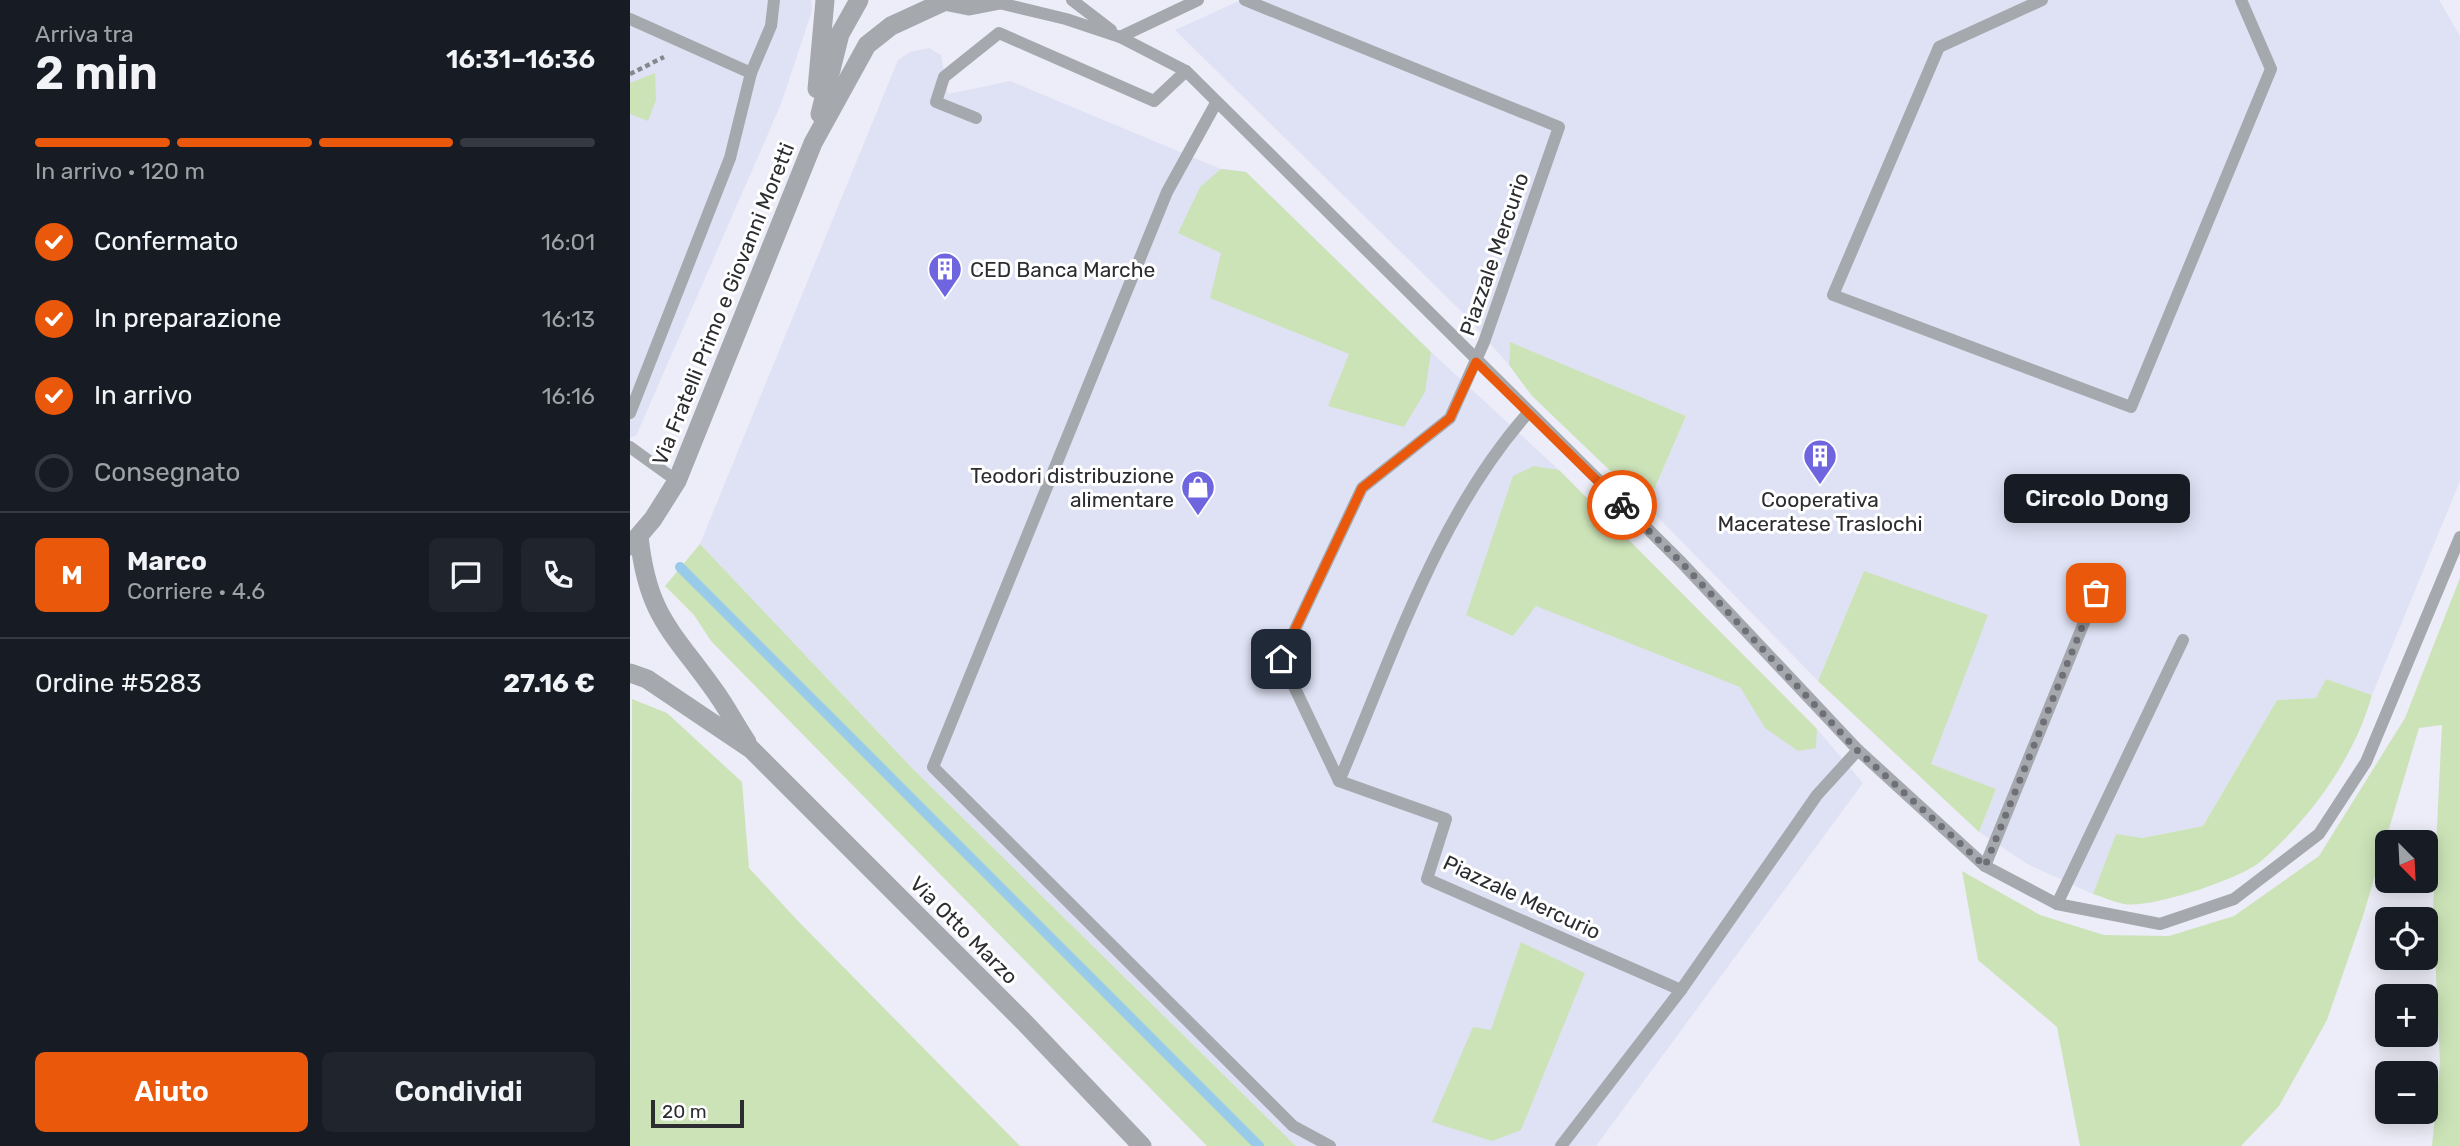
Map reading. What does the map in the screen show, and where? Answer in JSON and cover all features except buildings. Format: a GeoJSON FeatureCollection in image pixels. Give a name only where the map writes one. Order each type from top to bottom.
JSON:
{"type":"FeatureCollection","features":[{"type":"Feature","properties":{"kind":"street"},"geometry":{"type":"LineString","coordinates":[[813,143],[825,0]]}},
{"type":"Feature","properties":{"kind":"street"},"geometry":{"type":"LineString","coordinates":[[813,143],[840,34],[859,0]]}},
{"type":"Feature","properties":{"kind":"street"},"geometry":{"type":"LineString","coordinates":[[813,143],[867,45],[891,26],[941,1],[969,6],[998,1]]}},
{"type":"Feature","properties":{"kind":"street","name":"Via Fratelli Primo e Giovanni Moretti"},"geometry":{"type":"LineString","coordinates":[[637,547],[677,481],[813,143]]}},
{"type":"Feature","properties":{"kind":"street","name":"Via Otto Marzo"},"geometry":{"type":"LineString","coordinates":[[637,547],[647,584],[662,621],[712,687],[751,748]]}},
{"type":"Feature","properties":{"kind":"street","name":"Via Otto Marzo"},"geometry":{"type":"LineString","coordinates":[[630,673],[648,678],[751,748],[1024,1021],[1142,1146]]}},
{"type":"Feature","properties":{"kind":"lane"},"geometry":{"type":"LineString","coordinates":[[1072,0],[1120,37]]}},
{"type":"Feature","properties":{"kind":"lane"},"geometry":{"type":"LineString","coordinates":[[1120,37],[1198,0]]}},
{"type":"Feature","properties":{"kind":"lane","name":"Piazzale Mercurio"},"geometry":{"type":"LineString","coordinates":[[1245,0],[1559,127],[1476,362],[1450,418],[1362,488],[1281,659],[1339,781],[1446,819],[1427,879],[1681,990]]}},
{"type":"Feature","properties":{"kind":"lane"},"geometry":{"type":"LineString","coordinates":[[2042,0],[1939,47],[1833,295],[2131,407],[2271,69],[2241,0]]}},
{"type":"Feature","properties":{"kind":"lane"},"geometry":{"type":"LineString","coordinates":[[998,1],[1120,37],[1186,71],[1476,362],[1681,562],[1857,750],[1985,866],[2057,904],[2160,924],[2234,899],[2319,834],[2367,762],[2460,537]]}},
{"type":"Feature","properties":{"kind":"lane"},"geometry":{"type":"LineString","coordinates":[[630,413],[730,158],[751,73],[771,26],[770,2]]}},
{"type":"Feature","properties":{"kind":"lane"},"geometry":{"type":"LineString","coordinates":[[630,19],[751,73]]}},
{"type":"Feature","properties":{"kind":"lane"},"geometry":{"type":"LineString","coordinates":[[976,118],[936,102],[944,77],[999,33],[1154,101],[1186,71]]}},
{"type":"Feature","properties":{"kind":"lane"},"geometry":{"type":"LineString","coordinates":[[1216,103],[1167,192],[933,767],[1293,1126],[1331,1146]]}},
{"type":"Feature","properties":{"kind":"lane"},"geometry":{"type":"LineString","coordinates":[[1339,781],[1446,532],[1492,457],[1528,413]]}},
{"type":"Feature","properties":{"kind":"lane"},"geometry":{"type":"LineString","coordinates":[[630,447],[677,481]]}},
{"type":"Feature","properties":{"kind":"lane"},"geometry":{"type":"LineString","coordinates":[[1985,866],[2096,593]]}},
{"type":"Feature","properties":{"kind":"lane"},"geometry":{"type":"LineString","coordinates":[[2057,904],[2183,640]]}},
{"type":"Feature","properties":{"kind":"lane"},"geometry":{"type":"LineString","coordinates":[[1561,1146],[1681,990],[1817,795],[1857,750]]}},
{"type":"Feature","properties":{"kind":"path"},"geometry":{"type":"LineString","coordinates":[[630,74],[652,62]]}},
{"type":"Feature","properties":{"kind":"shaded area"},"geometry":{"type":"Polygon","coordinates":[[[630,0],[811,0],[812,11],[781,104],[636,436],[630,437],[630,0]]]}},
{"type":"Feature","properties":{"kind":"shaded area"},"geometry":{"type":"Polygon","coordinates":[[[1241,0],[2439,0],[2460,36],[2460,481],[2372,695],[2326,679],[2317,698],[2277,700],[2203,826],[2141,838],[2116,834],[2093,894],[2029,865],[1979,832],[1996,789],[1930,765],[1864,571],[1818,681],[1647,506],[1686,416],[1510,343],[1509,365],[1464,314],[1175,30],[1241,0]]]}},
{"type":"Feature","properties":{"kind":"shaded area"},"geometry":{"type":"Polygon","coordinates":[[[929,48],[941,55],[948,94],[1010,81],[1221,169],[1246,172],[1431,352],[1559,470],[1817,729],[1863,783],[1596,1146],[1296,1146],[912,768],[700,544],[898,60],[910,52],[929,48]]]}},
{"type":"Feature","properties":{"kind":"green space"},"geometry":{"type":"Polygon","coordinates":[[[655,73],[656,100],[648,121],[630,114],[630,83],[655,73]]]}},
{"type":"Feature","properties":{"kind":"green space"},"geometry":{"type":"Polygon","coordinates":[[[1221,169],[1246,172],[1431,352],[1425,392],[1404,427],[1328,406],[1349,354],[1210,298],[1221,253],[1178,233],[1200,187],[1221,169]]]}},
{"type":"Feature","properties":{"kind":"green space"},"geometry":{"type":"Polygon","coordinates":[[[1510,342],[1686,416],[1647,506],[1532,396],[1509,365],[1510,342]]]}},
{"type":"Feature","properties":{"kind":"green space"},"geometry":{"type":"Polygon","coordinates":[[[1534,466],[1559,470],[1817,729],[1816,748],[1798,751],[1765,728],[1740,687],[1536,606],[1513,636],[1466,615],[1513,476],[1534,466]]]}},
{"type":"Feature","properties":{"kind":"green space"},"geometry":{"type":"Polygon","coordinates":[[[700,544],[912,768],[1296,1146],[1207,1146],[711,641],[694,615],[665,586],[700,544]]]}},
{"type":"Feature","properties":{"kind":"green space"},"geometry":{"type":"Polygon","coordinates":[[[1864,571],[1988,615],[1931,764],[1996,789],[1979,832],[1818,681],[1864,571]]]}},
{"type":"Feature","properties":{"kind":"green space"},"geometry":{"type":"Polygon","coordinates":[[[2460,578],[2460,1146],[2432,1146],[2434,1124],[2438,1124],[2440,1062],[2436,970],[2438,970],[2438,907],[2433,907],[2434,893],[2438,893],[2437,830],[2442,725],[2419,728],[2389,830],[2375,830],[2375,876],[2327,1020],[2279,1106],[2241,1146],[2080,1146],[2057,1027],[1978,960],[1962,871],[2040,915],[2104,935],[2169,936],[2234,916],[2319,856],[2405,718],[2460,578]]]}},
{"type":"Feature","properties":{"kind":"green space"},"geometry":{"type":"Polygon","coordinates":[[[2326,679],[2372,695],[2364,719],[2342,765],[2313,807],[2260,862],[2215,884],[2153,902],[2124,904],[2093,894],[2116,834],[2142,838],[2203,826],[2277,700],[2316,698],[2326,679]]]}},
{"type":"Feature","properties":{"kind":"green space"},"geometry":{"type":"Polygon","coordinates":[[[632,699],[667,713],[742,782],[749,868],[1020,1146],[630,1146],[632,699]]]}},
{"type":"Feature","properties":{"kind":"green space"},"geometry":{"type":"Polygon","coordinates":[[[1521,942],[1585,973],[1521,1130],[1492,1141],[1432,1122],[1473,1027],[1491,1030],[1521,942]]]}},
{"type":"Feature","properties":{"kind":"waterway"},"geometry":{"type":"LineString","coordinates":[[680,567],[1259,1146]]}},
{"type":"Feature","properties":{"kind":"way so far"},"geometry":{"type":"LineString","coordinates":[[1622,505],[1681,562],[1857,750],[1985,866],[2096,593]]}},
{"type":"Feature","properties":{"kind":"place","name":"CED Banca Marche"},"geometry":{"type":"Point","coordinates":[945,299]}},
{"type":"Feature","properties":{"kind":"place","name":"Cooperativa Maceratese Traslochi"},"geometry":{"type":"Point","coordinates":[1820,486]}},
{"type":"Feature","properties":{"kind":"place","name":"Teodori distribuzione alimentare"},"geometry":{"type":"Point","coordinates":[1198,517]}},
{"type":"Feature","properties":{"kind":"place","name":"Circolo Dong"},"geometry":{"type":"Point","coordinates":[2096,593]}},
{"type":"Feature","properties":{"kind":"route"},"geometry":{"type":"LineString","coordinates":[[1281,659],[1362,488],[1450,418],[1476,362],[1622,505]]}}]}
